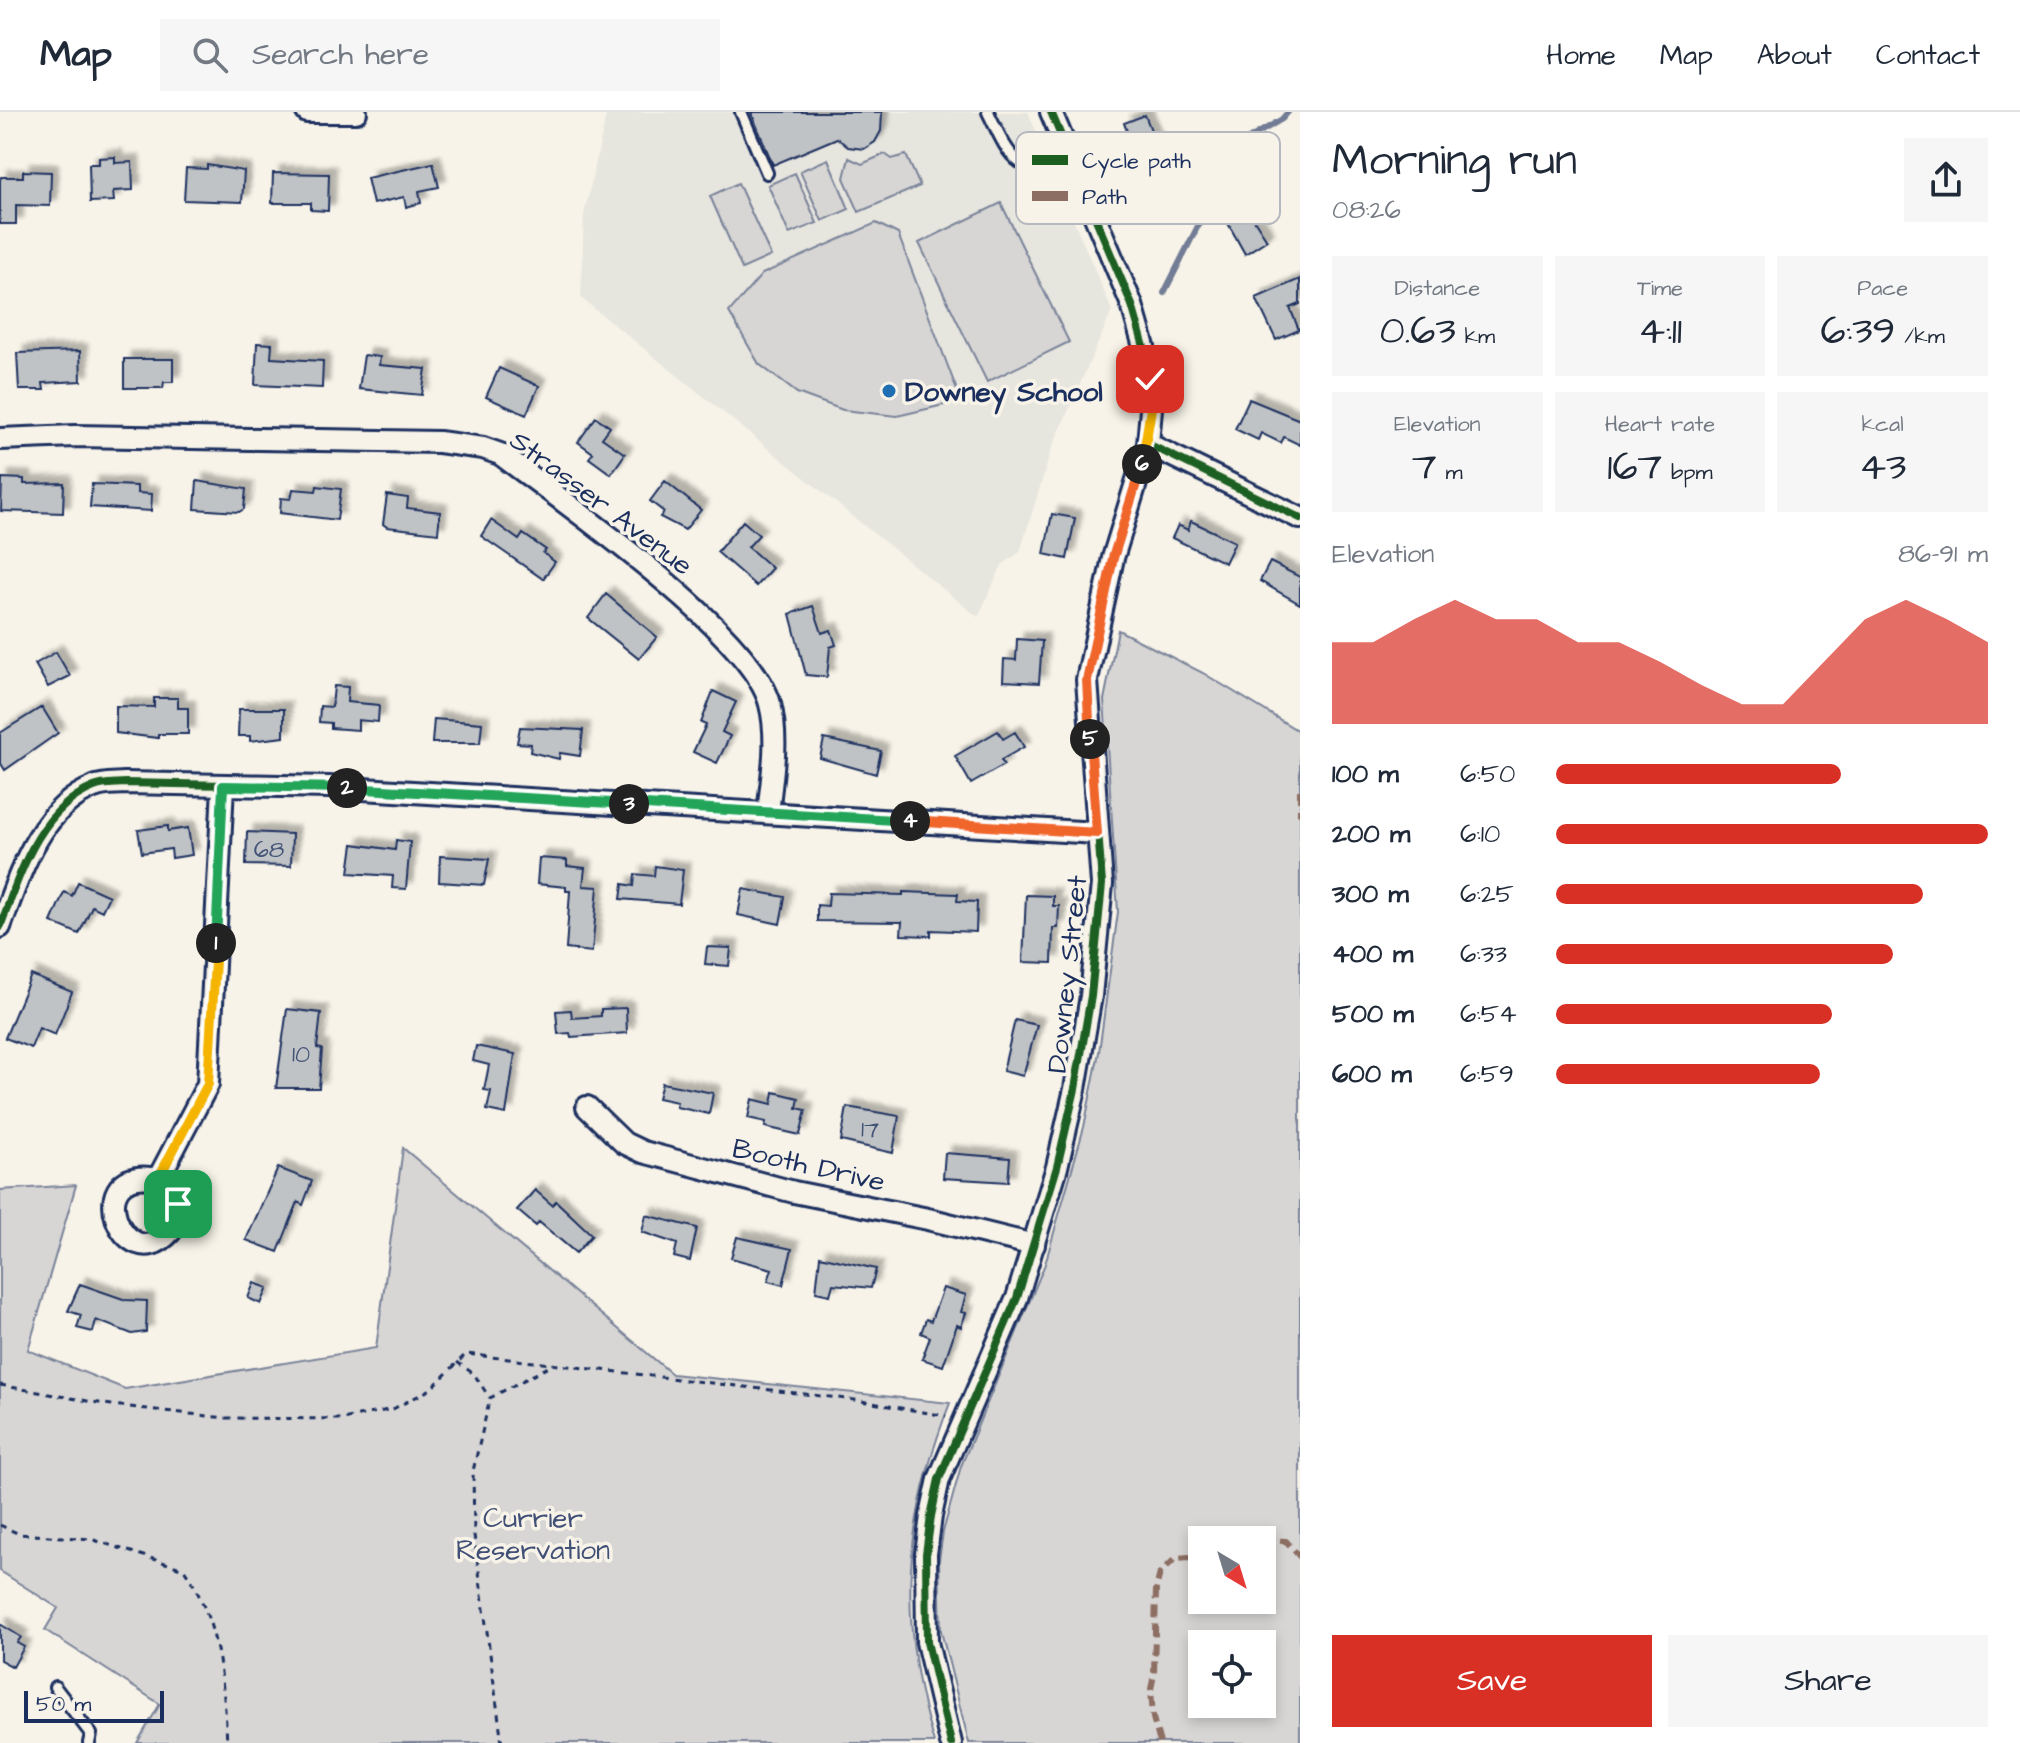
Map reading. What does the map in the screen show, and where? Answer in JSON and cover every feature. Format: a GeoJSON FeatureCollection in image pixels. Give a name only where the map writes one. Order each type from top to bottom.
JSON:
{"type":"FeatureCollection","features":[{"type":"Feature","properties":{"kind":"street"},"geometry":{"type":"LineString","coordinates":[[307,112],[356,112]]}},
{"type":"Feature","properties":{"kind":"street","name":"Downey Street"},"geometry":{"type":"LineString","coordinates":[[1051,112],[1060,132]]}},
{"type":"Feature","properties":{"kind":"street","name":"Downey Street"},"geometry":{"type":"LineString","coordinates":[[951,1743],[927,1642],[926,1554],[939,1479],[999,1344],[1034,1245],[1075,1089],[1091,996],[1102,884],[1087,680],[1113,558],[1148,444],[1151,409],[1143,341],[1132,305],[1099,224]]}},
{"type":"Feature","properties":{"kind":"street","name":"Strasser Avenue"},"geometry":{"type":"LineString","coordinates":[[0,439],[75,436],[439,442],[483,448],[500,454],[599,528],[723,634],[742,654],[769,701],[774,725],[768,813]]}},
{"type":"Feature","properties":{"kind":"street"},"geometry":{"type":"LineString","coordinates":[[1148,444],[1300,518]]}},
{"type":"Feature","properties":{"kind":"street"},"geometry":{"type":"LineString","coordinates":[[0,927],[37,840],[69,803],[95,786],[125,783],[329,787],[1097,833]]}},
{"type":"Feature","properties":{"kind":"street"},"geometry":{"type":"LineString","coordinates":[[158,1179],[208,1084],[223,786]]}},
{"type":"Feature","properties":{"kind":"street","name":"Booth Drive"},"geometry":{"type":"LineString","coordinates":[[587,1107],[624,1143],[643,1152],[794,1192],[1034,1245]]}},
{"type":"Feature","properties":{"kind":"lane"},"geometry":{"type":"LineString","coordinates":[[741,112],[767,173]]}},
{"type":"Feature","properties":{"kind":"lane"},"geometry":{"type":"LineString","coordinates":[[988,112],[1008,154],[1016,160]]}},
{"type":"Feature","properties":{"kind":"lane"},"geometry":{"type":"LineString","coordinates":[[55,1687],[91,1734],[89,1743]]}},
{"type":"Feature","properties":{"kind":"path"},"geometry":{"type":"LineString","coordinates":[[0,1385],[104,1404],[225,1418],[343,1419],[393,1409],[431,1389],[466,1354],[855,1400],[965,1419]]}},
{"type":"Feature","properties":{"kind":"path"},"geometry":{"type":"LineString","coordinates":[[457,1362],[474,1374],[490,1398],[473,1471],[474,1535],[502,1743]]}},
{"type":"Feature","properties":{"kind":"path"},"geometry":{"type":"LineString","coordinates":[[490,1398],[554,1364]]}},
{"type":"Feature","properties":{"kind":"path"},"geometry":{"type":"LineString","coordinates":[[0,1525],[19,1534],[91,1539],[184,1569],[207,1611],[216,1640],[218,1666],[224,1686],[227,1743]]}},
{"type":"Feature","properties":{"kind":"shaded area","name":"Downey School"},"geometry":{"type":"Polygon","coordinates":[[[607,112],[1028,112],[1036,132],[1016,132],[1016,224],[1075,224],[1112,311],[1052,448],[1020,552],[1002,565],[978,617],[581,298],[584,215],[607,112]]]}},
{"type":"Feature","properties":{"kind":"green space"},"geometry":{"type":"Polygon","coordinates":[[[885,154],[892,159],[906,155],[920,186],[859,212],[844,178],[849,158],[862,164],[885,154]]]}},
{"type":"Feature","properties":{"kind":"green space"},"geometry":{"type":"Polygon","coordinates":[[[828,159],[849,209],[822,221],[800,171],[828,159]]]}},
{"type":"Feature","properties":{"kind":"green space"},"geometry":{"type":"Polygon","coordinates":[[[795,173],[817,223],[789,234],[768,185],[795,173]]]}},
{"type":"Feature","properties":{"kind":"green space"},"geometry":{"type":"Polygon","coordinates":[[[738,183],[771,256],[742,269],[710,196],[738,183]]]}},
{"type":"Feature","properties":{"kind":"green space"},"geometry":{"type":"Polygon","coordinates":[[[1001,203],[1069,342],[987,382],[919,243],[1001,203]]]}},
{"type":"Feature","properties":{"kind":"green space"},"geometry":{"type":"Polygon","coordinates":[[[876,223],[898,234],[961,401],[897,416],[843,410],[797,393],[759,364],[729,312],[762,274],[876,223]]]}},
{"type":"Feature","properties":{"kind":"green space"},"geometry":{"type":"Polygon","coordinates":[[[1118,630],[1203,673],[1300,732],[1300,1743],[969,1743],[941,1631],[939,1560],[943,1532],[961,1466],[1045,1264],[1084,1127],[1099,1052],[1118,912],[1104,700],[1118,630]]]}},
{"type":"Feature","properties":{"kind":"green space","name":"Currier Reservation"},"geometry":{"type":"Polygon","coordinates":[[[403,1148],[672,1374],[950,1403],[923,1488],[911,1571],[914,1655],[934,1743],[137,1743],[160,1704],[45,1630],[58,1608],[0,1571],[0,1190],[76,1185],[28,1350],[125,1389],[376,1348],[403,1148]]]}},
{"type":"Feature","properties":{"kind":"building"},"geometry":{"type":"Polygon","coordinates":[[[751,112],[882,112],[881,131],[875,142],[864,149],[848,147],[837,138],[773,165],[751,112]]]}},
{"type":"Feature","properties":{"kind":"building"},"geometry":{"type":"Polygon","coordinates":[[[1145,115],[1152,132],[1127,132],[1124,123],[1145,115]]]}},
{"type":"Feature","properties":{"kind":"building"},"geometry":{"type":"Polygon","coordinates":[[[115,157],[115,163],[132,162],[133,190],[113,191],[114,201],[90,202],[89,164],[99,164],[99,158],[115,157]]]}},
{"type":"Feature","properties":{"kind":"building"},"geometry":{"type":"Polygon","coordinates":[[[433,163],[439,187],[419,191],[421,203],[406,207],[404,197],[373,204],[367,178],[433,163]]]}},
{"type":"Feature","properties":{"kind":"building"},"geometry":{"type":"Polygon","coordinates":[[[207,165],[244,171],[242,202],[184,200],[186,168],[207,169],[207,165]]]}},
{"type":"Feature","properties":{"kind":"building"},"geometry":{"type":"Polygon","coordinates":[[[23,171],[51,172],[50,206],[16,205],[16,224],[0,224],[1,177],[23,177],[23,171]]]}},
{"type":"Feature","properties":{"kind":"building"},"geometry":{"type":"Polygon","coordinates":[[[273,173],[329,174],[328,211],[311,210],[311,203],[272,203],[273,173]]]}},
{"type":"Feature","properties":{"kind":"building"},"geometry":{"type":"Polygon","coordinates":[[[1228,224],[1257,224],[1267,240],[1245,254],[1228,224]]]}},
{"type":"Feature","properties":{"kind":"building"},"geometry":{"type":"Polygon","coordinates":[[[1300,279],[1300,304],[1290,308],[1299,330],[1276,340],[1256,298],[1300,279]]]}},
{"type":"Feature","properties":{"kind":"building"},"geometry":{"type":"Polygon","coordinates":[[[257,343],[272,344],[271,358],[323,361],[322,388],[255,385],[257,343]]]}},
{"type":"Feature","properties":{"kind":"building"},"geometry":{"type":"Polygon","coordinates":[[[80,351],[81,381],[43,383],[44,390],[19,390],[17,353],[80,351]]]}},
{"type":"Feature","properties":{"kind":"building"},"geometry":{"type":"Polygon","coordinates":[[[364,355],[380,357],[379,365],[426,369],[422,395],[359,389],[364,355]]]}},
{"type":"Feature","properties":{"kind":"building"},"geometry":{"type":"Polygon","coordinates":[[[124,359],[173,359],[173,382],[164,382],[163,388],[124,388],[124,359]]]}},
{"type":"Feature","properties":{"kind":"building"},"geometry":{"type":"Polygon","coordinates":[[[499,368],[539,386],[526,415],[486,397],[499,368]]]}},
{"type":"Feature","properties":{"kind":"building"},"geometry":{"type":"Polygon","coordinates":[[[1249,399],[1300,420],[1300,445],[1284,437],[1281,443],[1261,433],[1258,440],[1235,429],[1249,399]]]}},
{"type":"Feature","properties":{"kind":"building"},"geometry":{"type":"Polygon","coordinates":[[[596,417],[610,427],[602,438],[625,454],[611,474],[589,458],[593,453],[578,442],[596,417]]]}},
{"type":"Feature","properties":{"kind":"building"},"geometry":{"type":"Polygon","coordinates":[[[2,478],[24,479],[24,484],[64,483],[63,513],[1,511],[2,478]]]}},
{"type":"Feature","properties":{"kind":"building"},"geometry":{"type":"Polygon","coordinates":[[[197,481],[246,489],[244,509],[239,512],[195,509],[197,481]]]}},
{"type":"Feature","properties":{"kind":"building"},"geometry":{"type":"Polygon","coordinates":[[[665,481],[701,510],[685,530],[660,517],[664,512],[650,501],[665,481]]]}},
{"type":"Feature","properties":{"kind":"building"},"geometry":{"type":"Polygon","coordinates":[[[92,484],[137,486],[137,493],[152,494],[151,511],[90,507],[92,484]]]}},
{"type":"Feature","properties":{"kind":"building"},"geometry":{"type":"Polygon","coordinates":[[[317,486],[341,489],[337,520],[280,513],[281,498],[291,499],[293,489],[316,491],[317,486]]]}},
{"type":"Feature","properties":{"kind":"building"},"geometry":{"type":"Polygon","coordinates":[[[387,495],[408,498],[407,508],[440,512],[438,533],[387,527],[383,524],[387,495]]]}},
{"type":"Feature","properties":{"kind":"building"},"geometry":{"type":"Polygon","coordinates":[[[1052,514],[1075,518],[1067,559],[1044,554],[1052,514]]]}},
{"type":"Feature","properties":{"kind":"building"},"geometry":{"type":"Polygon","coordinates":[[[491,520],[519,540],[523,534],[546,550],[543,553],[555,562],[543,579],[481,536],[491,520]]]}},
{"type":"Feature","properties":{"kind":"building"},"geometry":{"type":"Polygon","coordinates":[[[743,521],[759,535],[748,547],[772,568],[756,586],[717,552],[743,521]]]}},
{"type":"Feature","properties":{"kind":"building"},"geometry":{"type":"Polygon","coordinates":[[[1191,521],[1235,542],[1225,563],[1172,538],[1178,525],[1188,530],[1191,521]]]}},
{"type":"Feature","properties":{"kind":"building"},"geometry":{"type":"Polygon","coordinates":[[[1270,562],[1300,577],[1300,604],[1260,581],[1270,562]]]}},
{"type":"Feature","properties":{"kind":"building"},"geometry":{"type":"Polygon","coordinates":[[[606,594],[657,637],[639,659],[588,618],[606,594]]]}},
{"type":"Feature","properties":{"kind":"building"},"geometry":{"type":"Polygon","coordinates":[[[813,606],[822,633],[831,630],[836,645],[830,647],[827,677],[806,675],[790,614],[813,606]]]}},
{"type":"Feature","properties":{"kind":"building"},"geometry":{"type":"Polygon","coordinates":[[[1017,639],[1042,641],[1039,683],[1003,681],[1004,659],[1016,660],[1017,639]]]}},
{"type":"Feature","properties":{"kind":"building"},"geometry":{"type":"Polygon","coordinates":[[[56,652],[70,676],[48,687],[35,664],[56,652]]]}},
{"type":"Feature","properties":{"kind":"building"},"geometry":{"type":"Polygon","coordinates":[[[334,686],[348,687],[347,702],[379,705],[378,722],[358,720],[358,730],[331,728],[331,723],[319,722],[320,706],[332,707],[334,686]]]}},
{"type":"Feature","properties":{"kind":"building"},"geometry":{"type":"Polygon","coordinates":[[[713,691],[736,702],[722,732],[730,736],[717,763],[693,752],[706,725],[701,723],[713,691]]]}},
{"type":"Feature","properties":{"kind":"building"},"geometry":{"type":"Polygon","coordinates":[[[154,698],[178,698],[178,708],[188,708],[188,734],[158,734],[158,738],[116,733],[116,706],[154,707],[154,698]]]}},
{"type":"Feature","properties":{"kind":"building"},"geometry":{"type":"Polygon","coordinates":[[[42,707],[58,733],[5,770],[0,762],[0,733],[42,707]]]}},
{"type":"Feature","properties":{"kind":"building"},"geometry":{"type":"Polygon","coordinates":[[[239,709],[284,709],[284,737],[250,741],[250,736],[238,736],[239,709]]]}},
{"type":"Feature","properties":{"kind":"building"},"geometry":{"type":"Polygon","coordinates":[[[434,719],[482,723],[480,743],[432,743],[434,719]]]}},
{"type":"Feature","properties":{"kind":"building"},"geometry":{"type":"Polygon","coordinates":[[[520,727],[583,730],[580,756],[560,753],[559,759],[530,752],[531,744],[517,743],[520,727]]]}},
{"type":"Feature","properties":{"kind":"building"},"geometry":{"type":"Polygon","coordinates":[[[998,731],[1003,739],[1015,732],[1024,747],[1001,760],[1004,765],[971,784],[955,756],[998,731]]]}},
{"type":"Feature","properties":{"kind":"building"},"geometry":{"type":"Polygon","coordinates":[[[824,739],[881,751],[876,774],[820,758],[824,739]]]}},
{"type":"Feature","properties":{"kind":"building"},"geometry":{"type":"Polygon","coordinates":[[[168,826],[168,831],[188,828],[192,855],[172,858],[171,849],[142,853],[138,830],[168,826]]]}},
{"type":"Feature","properties":{"kind":"building"},"geometry":{"type":"Polygon","coordinates":[[[247,832],[292,834],[291,866],[246,865],[247,832]]]}},
{"type":"Feature","properties":{"kind":"building"},"geometry":{"type":"Polygon","coordinates":[[[396,840],[410,842],[406,889],[392,888],[393,876],[349,873],[353,844],[395,850],[396,840]]]}},
{"type":"Feature","properties":{"kind":"building"},"geometry":{"type":"Polygon","coordinates":[[[440,856],[489,859],[484,885],[439,882],[440,856]]]}},
{"type":"Feature","properties":{"kind":"building"},"geometry":{"type":"Polygon","coordinates":[[[539,858],[567,860],[567,866],[585,868],[583,886],[598,887],[592,952],[566,949],[570,891],[566,891],[566,887],[537,884],[539,858]]]}},
{"type":"Feature","properties":{"kind":"building"},"geometry":{"type":"Polygon","coordinates":[[[655,866],[683,870],[679,904],[621,899],[623,884],[634,886],[635,874],[654,876],[655,866]]]}},
{"type":"Feature","properties":{"kind":"building"},"geometry":{"type":"Polygon","coordinates":[[[78,882],[109,896],[102,911],[92,906],[79,934],[51,922],[64,892],[72,896],[78,882]]]}},
{"type":"Feature","properties":{"kind":"building"},"geometry":{"type":"Polygon","coordinates":[[[743,889],[785,897],[780,924],[738,915],[743,889]]]}},
{"type":"Feature","properties":{"kind":"building"},"geometry":{"type":"Polygon","coordinates":[[[903,892],[958,894],[957,901],[977,902],[976,932],[931,930],[931,936],[901,935],[902,922],[817,921],[817,905],[828,906],[829,893],[903,895],[903,892]]]}},
{"type":"Feature","properties":{"kind":"building"},"geometry":{"type":"Polygon","coordinates":[[[1026,895],[1053,896],[1053,906],[1059,906],[1058,928],[1053,928],[1052,963],[1023,962],[1026,895]]]}},
{"type":"Feature","properties":{"kind":"building"},"geometry":{"type":"Polygon","coordinates":[[[707,947],[731,948],[729,966],[705,964],[707,947]]]}},
{"type":"Feature","properties":{"kind":"building"},"geometry":{"type":"Polygon","coordinates":[[[31,975],[72,992],[55,1035],[39,1028],[31,1048],[5,1038],[31,975]]]}},
{"type":"Feature","properties":{"kind":"building"},"geometry":{"type":"Polygon","coordinates":[[[626,1008],[627,1033],[571,1037],[570,1033],[558,1034],[556,1011],[571,1010],[572,1018],[601,1016],[601,1009],[626,1008]]]}},
{"type":"Feature","properties":{"kind":"building"},"geometry":{"type":"Polygon","coordinates":[[[287,1009],[321,1013],[317,1048],[322,1049],[319,1088],[276,1088],[287,1009]]]}},
{"type":"Feature","properties":{"kind":"building"},"geometry":{"type":"Polygon","coordinates":[[[1015,1020],[1037,1025],[1023,1076],[1003,1071],[1015,1020]]]}},
{"type":"Feature","properties":{"kind":"building"},"geometry":{"type":"Polygon","coordinates":[[[476,1046],[515,1054],[506,1114],[487,1110],[491,1091],[484,1090],[489,1065],[473,1061],[476,1046]]]}},
{"type":"Feature","properties":{"kind":"building"},"geometry":{"type":"Polygon","coordinates":[[[662,1083],[713,1093],[709,1114],[676,1107],[677,1102],[658,1098],[662,1083]]]}},
{"type":"Feature","properties":{"kind":"building"},"geometry":{"type":"Polygon","coordinates":[[[774,1092],[799,1098],[797,1108],[806,1110],[800,1135],[765,1127],[766,1122],[748,1118],[752,1099],[772,1104],[774,1092]]]}},
{"type":"Feature","properties":{"kind":"building"},"geometry":{"type":"Polygon","coordinates":[[[847,1107],[899,1116],[893,1153],[841,1141],[847,1107]]]}},
{"type":"Feature","properties":{"kind":"building"},"geometry":{"type":"Polygon","coordinates":[[[945,1153],[1010,1158],[1008,1182],[943,1178],[945,1153]]]}},
{"type":"Feature","properties":{"kind":"building"},"geometry":{"type":"Polygon","coordinates":[[[278,1168],[312,1181],[303,1205],[298,1202],[278,1252],[246,1240],[278,1168]]]}},
{"type":"Feature","properties":{"kind":"building"},"geometry":{"type":"Polygon","coordinates":[[[535,1190],[552,1205],[556,1201],[592,1235],[576,1253],[539,1222],[536,1226],[517,1210],[535,1190]]]}},
{"type":"Feature","properties":{"kind":"building"},"geometry":{"type":"Polygon","coordinates":[[[646,1215],[697,1228],[690,1261],[674,1257],[677,1244],[642,1232],[646,1215]]]}},
{"type":"Feature","properties":{"kind":"building"},"geometry":{"type":"Polygon","coordinates":[[[737,1237],[792,1249],[783,1285],[768,1281],[772,1269],[731,1258],[737,1237]]]}},
{"type":"Feature","properties":{"kind":"building"},"geometry":{"type":"Polygon","coordinates":[[[820,1256],[876,1269],[871,1288],[833,1284],[830,1295],[816,1292],[820,1256]]]}},
{"type":"Feature","properties":{"kind":"building"},"geometry":{"type":"Polygon","coordinates":[[[254,1283],[268,1288],[261,1304],[248,1298],[254,1283]]]}},
{"type":"Feature","properties":{"kind":"building"},"geometry":{"type":"Polygon","coordinates":[[[80,1284],[126,1300],[147,1301],[146,1332],[132,1334],[96,1320],[93,1332],[77,1328],[81,1315],[68,1311],[80,1284]]]}},
{"type":"Feature","properties":{"kind":"building"},"geometry":{"type":"Polygon","coordinates":[[[943,1288],[966,1295],[961,1312],[966,1313],[961,1327],[957,1325],[943,1366],[922,1359],[930,1337],[921,1333],[926,1319],[931,1321],[943,1288]]]}},
{"type":"Feature","properties":{"kind":"building"},"geometry":{"type":"Polygon","coordinates":[[[0,1624],[21,1637],[17,1643],[24,1647],[13,1667],[0,1660],[0,1624]]]}},
{"type":"Feature","properties":{"kind":"waterway"},"geometry":{"type":"LineString","coordinates":[[1260,132],[1288,112]]}},
{"type":"Feature","properties":{"kind":"waterway"},"geometry":{"type":"LineString","coordinates":[[1164,293],[1199,224]]}},
{"type":"Feature","properties":{"kind":"marked path"},"geometry":{"type":"LineString","coordinates":[[1300,790],[1300,815]]}},
{"type":"Feature","properties":{"kind":"marked path"},"geometry":{"type":"LineString","coordinates":[[1276,1541],[1286,1541],[1300,1557]]}},
{"type":"Feature","properties":{"kind":"marked path"},"geometry":{"type":"LineString","coordinates":[[1160,1743],[1153,1718],[1151,1689],[1156,1589],[1160,1573],[1176,1558],[1188,1557]]}},
{"type":"Feature","properties":{"kind":"cycle path"},"geometry":{"type":"LineString","coordinates":[[1051,112],[1059,132]]}},
{"type":"Feature","properties":{"kind":"cycle path"},"geometry":{"type":"LineString","coordinates":[[951,1743],[927,1642],[926,1554],[931,1516],[939,1479],[1017,1298],[1057,1167],[1075,1089],[1091,996],[1102,884],[1087,680],[1113,558],[1148,444],[1151,409],[1144,347],[1132,305],[1098,224]]}},
{"type":"Feature","properties":{"kind":"cycle path"},"geometry":{"type":"LineString","coordinates":[[1148,444],[1300,518]]}},
{"type":"Feature","properties":{"kind":"cycle path"},"geometry":{"type":"LineString","coordinates":[[0,927],[23,867],[45,828],[58,811],[75,797],[94,787],[109,784],[329,787],[1097,833]]}},
{"type":"Feature","properties":{"kind":"place","name":"Downey School"},"geometry":{"type":"Point","coordinates":[889,391]}},
{"type":"Feature","properties":{"kind":"route"},"geometry":{"type":"LineString","coordinates":[[178,1204],[175,1194],[158,1179],[208,1084],[223,786],[329,787],[1097,833],[1087,680],[1113,558],[1148,444],[1150,379]]}}]}
